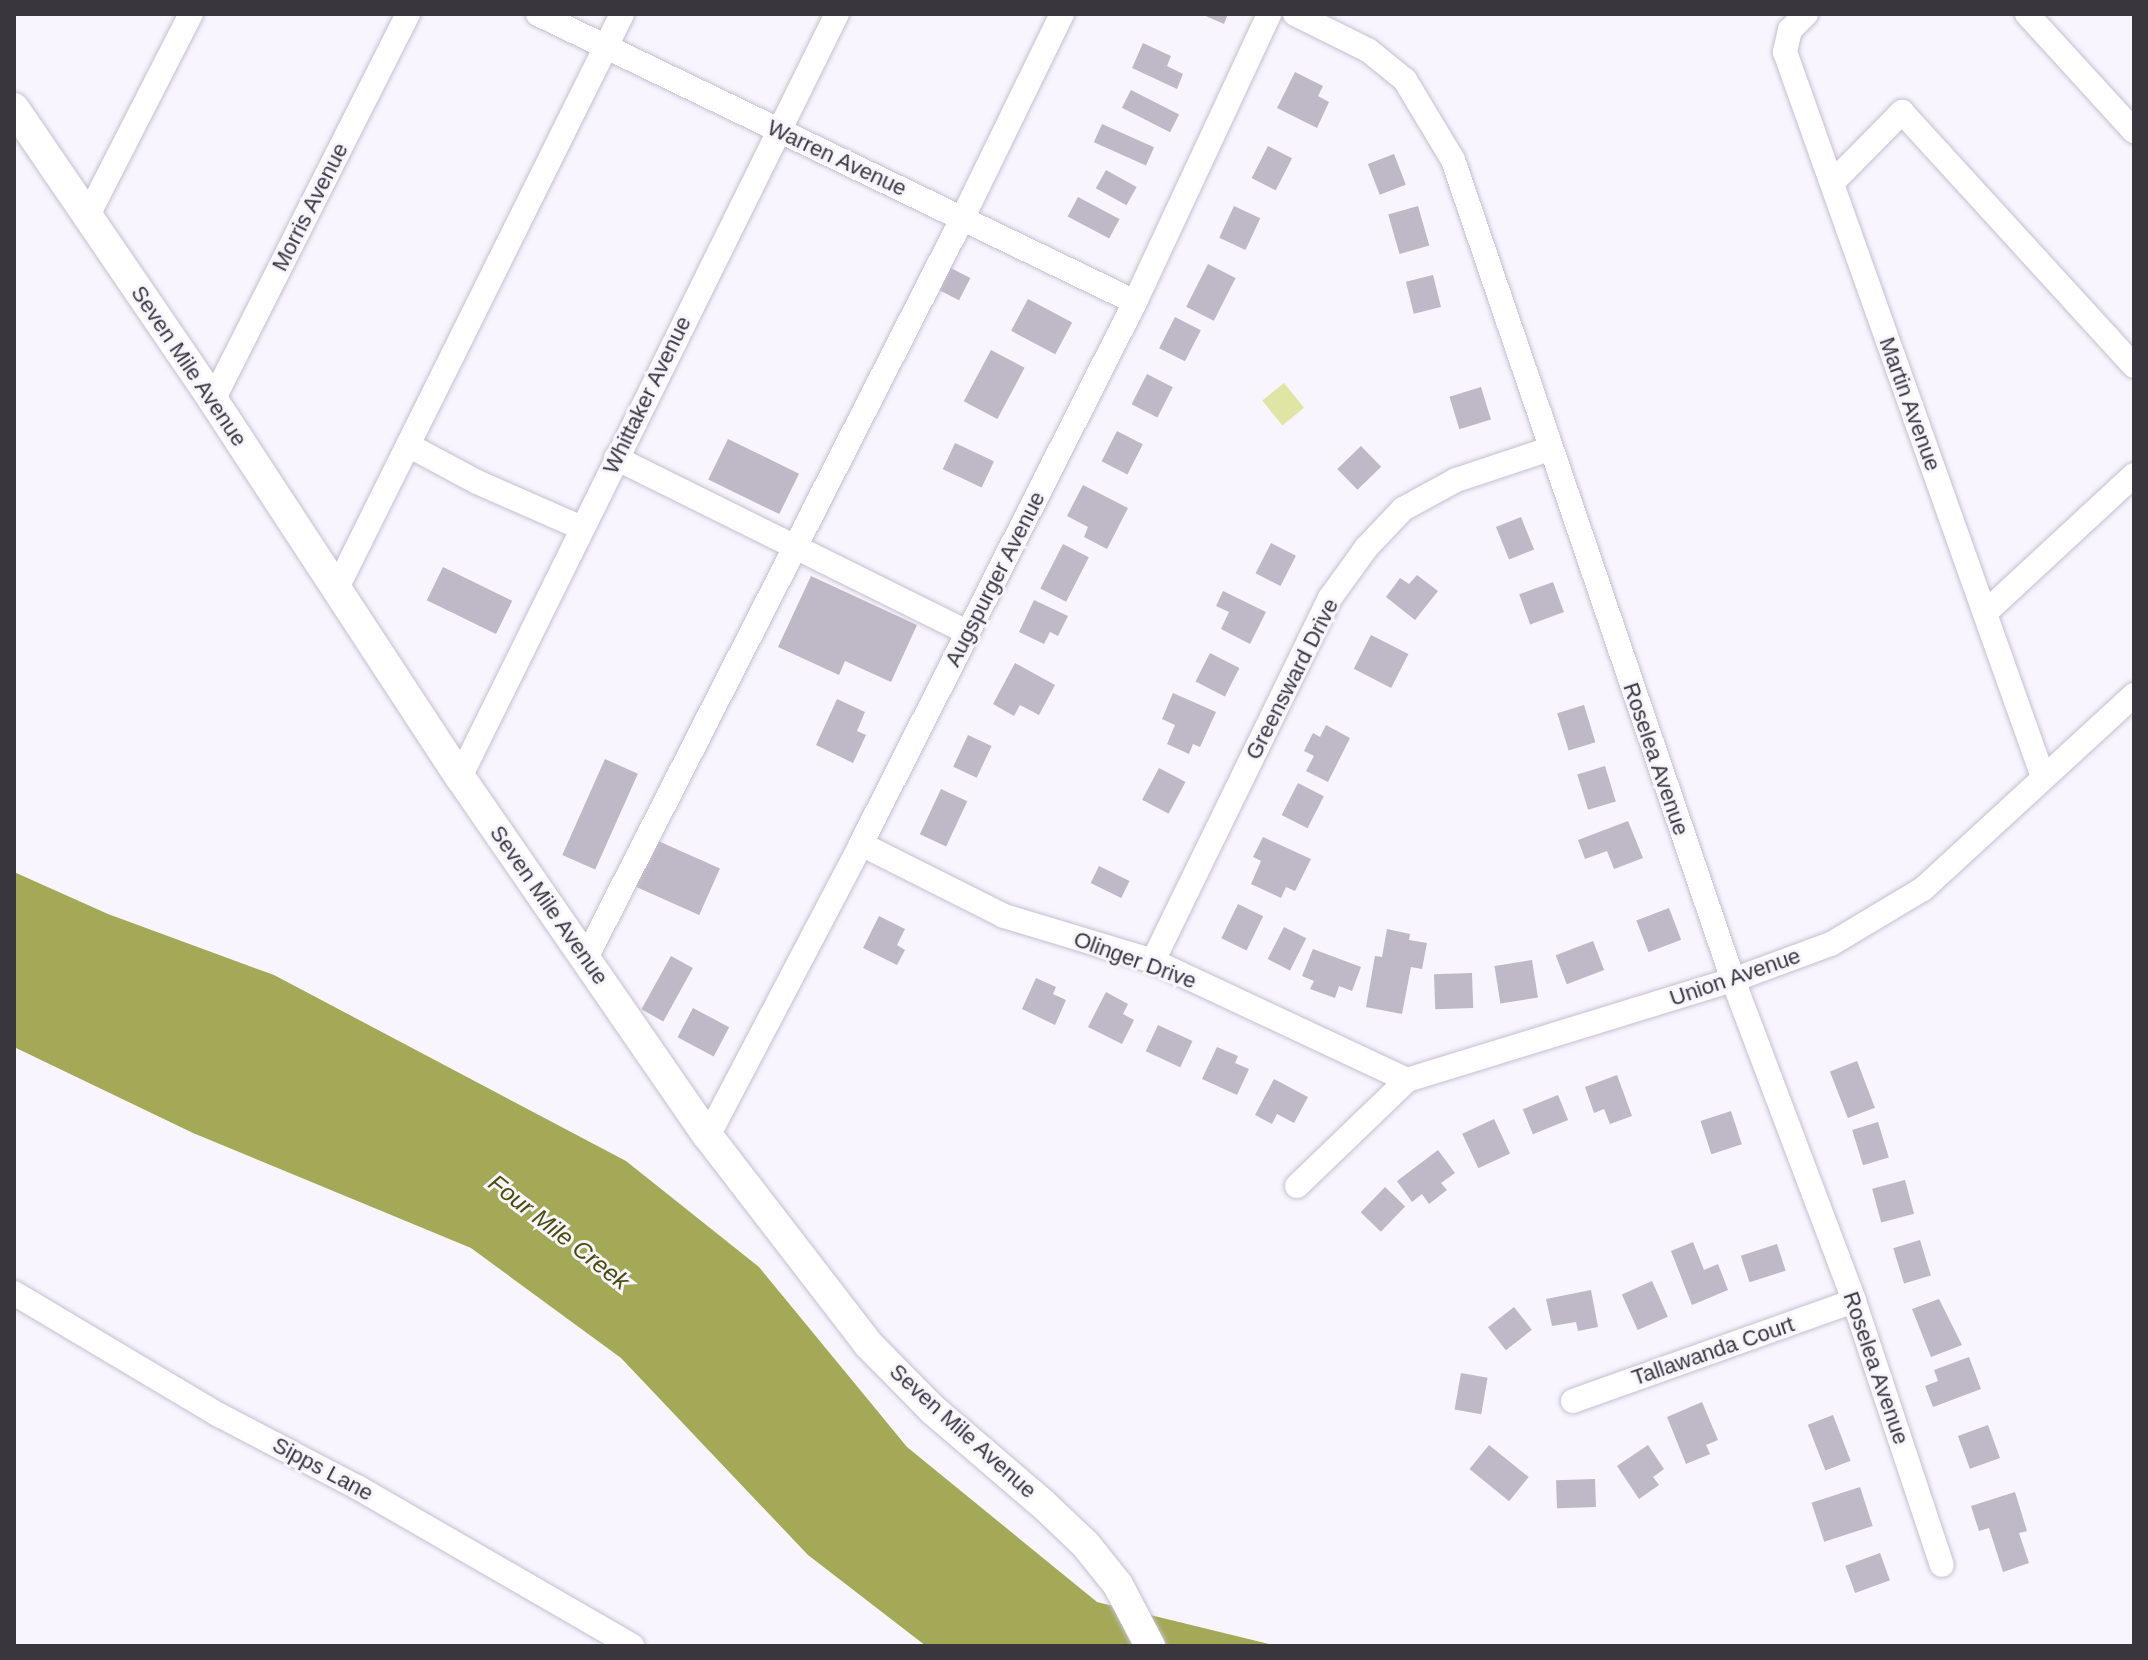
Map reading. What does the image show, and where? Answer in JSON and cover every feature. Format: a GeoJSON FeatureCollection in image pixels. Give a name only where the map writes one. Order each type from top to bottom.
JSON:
{"type":"FeatureCollection","features":[{"type":"Feature","properties":{"kind":"main road","name":"Seven Mile Avenue"},"geometry":{"type":"LineString","coordinates":[[14,108],[213,400],[460,777],[708,1136],[868,1344],[932,1409],[1086,1545],[1118,1585],[1150,1646]]}},
{"type":"Feature","properties":{"kind":"street"},"geometry":{"type":"LineString","coordinates":[[87,217],[191,14]]}},
{"type":"Feature","properties":{"kind":"street","name":"Morris Avenue"},"geometry":{"type":"LineString","coordinates":[[213,400],[408,14]]}},
{"type":"Feature","properties":{"kind":"street","name":"Warren Avenue"},"geometry":{"type":"LineString","coordinates":[[538,14],[1135,302]]}},
{"type":"Feature","properties":{"kind":"street"},"geometry":{"type":"LineString","coordinates":[[336,590],[622,14]]}},
{"type":"Feature","properties":{"kind":"street","name":"Whittaker Avenue"},"geometry":{"type":"LineString","coordinates":[[460,777],[837,14]]}},
{"type":"Feature","properties":{"kind":"street"},"geometry":{"type":"LineString","coordinates":[[586,958],[963,217],[1062,14]]}},
{"type":"Feature","properties":{"kind":"street","name":"Augspurger Avenue"},"geometry":{"type":"LineString","coordinates":[[708,1136],[861,844],[1135,302],[1269,14]]}},
{"type":"Feature","properties":{"kind":"street","name":"Roselea Avenue"},"geometry":{"type":"LineString","coordinates":[[1295,14],[1368,50],[1405,80],[1453,160],[1549,449],[1733,980],[1854,1301],[1942,1565]]}},
{"type":"Feature","properties":{"kind":"street"},"geometry":{"type":"LineString","coordinates":[[2027,14],[2134,131]]}},
{"type":"Feature","properties":{"kind":"street","name":"Martin Avenue"},"geometry":{"type":"LineString","coordinates":[[1798,22],[1785,52],[2043,777]]}},
{"type":"Feature","properties":{"kind":"street"},"geometry":{"type":"LineString","coordinates":[[1832,183],[1902,112],[2134,366]]}},
{"type":"Feature","properties":{"kind":"street"},"geometry":{"type":"LineString","coordinates":[[408,445],[477,482],[582,528]]}},
{"type":"Feature","properties":{"kind":"street","name":"Greensward Drive"},"geometry":{"type":"LineString","coordinates":[[1153,961],[1330,598],[1366,548],[1403,509],[1456,480],[1549,449]]}},
{"type":"Feature","properties":{"kind":"street"},"geometry":{"type":"LineString","coordinates":[[616,458],[968,633]]}},
{"type":"Feature","properties":{"kind":"street"},"geometry":{"type":"LineString","coordinates":[[1985,613],[2134,475]]}},
{"type":"Feature","properties":{"kind":"street","name":"Union Avenue"},"geometry":{"type":"LineString","coordinates":[[1297,1186],[1407,1080],[1733,980],[1831,944],[1923,889],[2134,695]]}},
{"type":"Feature","properties":{"kind":"street","name":"Olinger Drive"},"geometry":{"type":"LineString","coordinates":[[861,844],[1004,916],[1153,961],[1407,1080]]}},
{"type":"Feature","properties":{"kind":"street","name":"Sipps Lane"},"geometry":{"type":"LineString","coordinates":[[14,1293],[219,1415],[371,1495],[632,1646]]}},
{"type":"Feature","properties":{"kind":"street","name":"Tallawanda Court"},"geometry":{"type":"LineString","coordinates":[[1573,1401],[1854,1301]]}},
{"type":"Feature","properties":{"kind":"shaded area"},"geometry":{"type":"Polygon","coordinates":[[[1284,383],[1304,408],[1282,425],[1262,401],[1284,383]]]}},
{"type":"Feature","properties":{"kind":"water","name":"Four Mile Creek"},"geometry":{"type":"Polygon","coordinates":[[[14,872],[108,914],[274,975],[626,1161],[759,1267],[907,1447],[1097,1602],[1277,1646],[926,1646],[808,1555],[621,1358],[471,1248],[193,1133],[14,1047],[14,872]]]}},
{"type":"Feature","properties":{"kind":"building"},"geometry":{"type":"Polygon","coordinates":[[[1201,14],[1228,14],[1224,24],[1201,14]]]}},
{"type":"Feature","properties":{"kind":"building"},"geometry":{"type":"Polygon","coordinates":[[[1143,43],[1171,56],[1167,66],[1183,74],[1177,89],[1132,68],[1143,43]]]}},
{"type":"Feature","properties":{"kind":"building"},"geometry":{"type":"Polygon","coordinates":[[[1295,72],[1323,86],[1318,96],[1329,102],[1317,128],[1277,108],[1295,72]]]}},
{"type":"Feature","properties":{"kind":"building"},"geometry":{"type":"Polygon","coordinates":[[[1131,90],[1179,115],[1170,132],[1122,108],[1131,90]]]}},
{"type":"Feature","properties":{"kind":"building"},"geometry":{"type":"Polygon","coordinates":[[[1102,124],[1154,147],[1146,165],[1094,142],[1102,124]]]}},
{"type":"Feature","properties":{"kind":"building"},"geometry":{"type":"Polygon","coordinates":[[[1268,146],[1292,158],[1276,190],[1252,178],[1268,146]]]}},
{"type":"Feature","properties":{"kind":"building"},"geometry":{"type":"Polygon","coordinates":[[[1394,154],[1406,185],[1380,195],[1368,164],[1394,154]]]}},
{"type":"Feature","properties":{"kind":"building"},"geometry":{"type":"Polygon","coordinates":[[[1106,170],[1137,187],[1126,205],[1096,188],[1106,170]]]}},
{"type":"Feature","properties":{"kind":"building"},"geometry":{"type":"Polygon","coordinates":[[[1078,197],[1119,219],[1109,238],[1068,216],[1078,197]]]}},
{"type":"Feature","properties":{"kind":"building"},"geometry":{"type":"Polygon","coordinates":[[[1234,206],[1260,218],[1245,250],[1219,238],[1234,206]]]}},
{"type":"Feature","properties":{"kind":"building"},"geometry":{"type":"Polygon","coordinates":[[[1418,206],[1429,245],[1400,254],[1388,215],[1418,206]]]}},
{"type":"Feature","properties":{"kind":"building"},"geometry":{"type":"Polygon","coordinates":[[[941,263],[970,278],[959,300],[930,285],[941,263]]]}},
{"type":"Feature","properties":{"kind":"building"},"geometry":{"type":"Polygon","coordinates":[[[1208,264],[1236,278],[1214,321],[1186,307],[1208,264]]]}},
{"type":"Feature","properties":{"kind":"building"},"geometry":{"type":"Polygon","coordinates":[[[1433,275],[1441,307],[1414,314],[1406,282],[1433,275]]]}},
{"type":"Feature","properties":{"kind":"building"},"geometry":{"type":"Polygon","coordinates":[[[1028,299],[1072,322],[1055,354],[1011,331],[1028,299]]]}},
{"type":"Feature","properties":{"kind":"building"},"geometry":{"type":"Polygon","coordinates":[[[1175,317],[1201,330],[1185,361],[1159,348],[1175,317]]]}},
{"type":"Feature","properties":{"kind":"building"},"geometry":{"type":"Polygon","coordinates":[[[991,350],[1025,368],[997,419],[964,401],[991,350]]]}},
{"type":"Feature","properties":{"kind":"building"},"geometry":{"type":"Polygon","coordinates":[[[1147,374],[1173,387],[1157,417],[1132,404],[1147,374]]]}},
{"type":"Feature","properties":{"kind":"building"},"geometry":{"type":"Polygon","coordinates":[[[1481,387],[1491,420],[1459,429],[1449,397],[1481,387]]]}},
{"type":"Feature","properties":{"kind":"building"},"geometry":{"type":"Polygon","coordinates":[[[1117,431],[1143,444],[1127,474],[1102,461],[1117,431]]]}},
{"type":"Feature","properties":{"kind":"building"},"geometry":{"type":"Polygon","coordinates":[[[728,439],[799,474],[779,514],[708,479],[728,439]]]}},
{"type":"Feature","properties":{"kind":"building"},"geometry":{"type":"Polygon","coordinates":[[[955,443],[994,461],[982,487],[943,469],[955,443]]]}},
{"type":"Feature","properties":{"kind":"building"},"geometry":{"type":"Polygon","coordinates":[[[1361,446],[1381,467],[1357,490],[1337,469],[1361,446]]]}},
{"type":"Feature","properties":{"kind":"building"},"geometry":{"type":"Polygon","coordinates":[[[1083,485],[1128,508],[1107,549],[1084,537],[1088,527],[1067,516],[1083,485]]]}},
{"type":"Feature","properties":{"kind":"building"},"geometry":{"type":"Polygon","coordinates":[[[1521,517],[1534,549],[1509,560],[1496,527],[1521,517]]]}},
{"type":"Feature","properties":{"kind":"building"},"geometry":{"type":"Polygon","coordinates":[[[1271,543],[1296,556],[1281,586],[1256,573],[1271,543]]]}},
{"type":"Feature","properties":{"kind":"building"},"geometry":{"type":"Polygon","coordinates":[[[1063,544],[1089,557],[1066,602],[1040,589],[1063,544]]]}},
{"type":"Feature","properties":{"kind":"building"},"geometry":{"type":"Polygon","coordinates":[[[443,567],[512,601],[496,634],[427,600],[443,567]]]}},
{"type":"Feature","properties":{"kind":"building"},"geometry":{"type":"Polygon","coordinates":[[[1417,575],[1438,591],[1415,620],[1386,597],[1400,578],[1409,584],[1417,575]]]}},
{"type":"Feature","properties":{"kind":"building"},"geometry":{"type":"Polygon","coordinates":[[[811,576],[917,625],[891,682],[845,661],[839,675],[778,647],[811,576]]]}},
{"type":"Feature","properties":{"kind":"building"},"geometry":{"type":"Polygon","coordinates":[[[1553,582],[1564,612],[1530,624],[1519,594],[1553,582]]]}},
{"type":"Feature","properties":{"kind":"building"},"geometry":{"type":"Polygon","coordinates":[[[1223,591],[1266,612],[1250,644],[1221,629],[1229,612],[1216,606],[1223,591]]]}},
{"type":"Feature","properties":{"kind":"building"},"geometry":{"type":"Polygon","coordinates":[[[1034,600],[1068,616],[1058,636],[1050,632],[1044,644],[1019,632],[1034,600]]]}},
{"type":"Feature","properties":{"kind":"building"},"geometry":{"type":"Polygon","coordinates":[[[1371,635],[1408,654],[1391,688],[1354,669],[1371,635]]]}},
{"type":"Feature","properties":{"kind":"building"},"geometry":{"type":"Polygon","coordinates":[[[1210,653],[1239,668],[1225,696],[1195,682],[1210,653]]]}},
{"type":"Feature","properties":{"kind":"building"},"geometry":{"type":"Polygon","coordinates":[[[1015,663],[1055,685],[1039,715],[1020,705],[1014,716],[993,704],[1015,663]]]}},
{"type":"Feature","properties":{"kind":"building"},"geometry":{"type":"Polygon","coordinates":[[[1173,693],[1216,712],[1200,747],[1193,744],[1189,754],[1167,744],[1175,725],[1162,719],[1173,693]]]}},
{"type":"Feature","properties":{"kind":"building"},"geometry":{"type":"Polygon","coordinates":[[[837,699],[865,712],[857,731],[866,735],[853,763],[816,745],[837,699]]]}},
{"type":"Feature","properties":{"kind":"building"},"geometry":{"type":"Polygon","coordinates":[[[1584,705],[1595,742],[1569,750],[1557,713],[1584,705]]]}},
{"type":"Feature","properties":{"kind":"building"},"geometry":{"type":"Polygon","coordinates":[[[1326,725],[1350,738],[1328,782],[1306,771],[1314,756],[1304,751],[1313,733],[1320,737],[1326,725]]]}},
{"type":"Feature","properties":{"kind":"building"},"geometry":{"type":"Polygon","coordinates":[[[968,735],[992,746],[977,778],[953,767],[968,735]]]}},
{"type":"Feature","properties":{"kind":"building"},"geometry":{"type":"Polygon","coordinates":[[[605,759],[638,774],[595,870],[562,855],[605,759]]]}},
{"type":"Feature","properties":{"kind":"building"},"geometry":{"type":"Polygon","coordinates":[[[1605,766],[1616,801],[1588,810],[1577,774],[1605,766]]]}},
{"type":"Feature","properties":{"kind":"building"},"geometry":{"type":"Polygon","coordinates":[[[1159,768],[1185,782],[1169,814],[1142,800],[1159,768]]]}},
{"type":"Feature","properties":{"kind":"building"},"geometry":{"type":"Polygon","coordinates":[[[1298,783],[1324,796],[1307,828],[1282,815],[1298,783]]]}},
{"type":"Feature","properties":{"kind":"building"},"geometry":{"type":"Polygon","coordinates":[[[941,789],[967,801],[946,847],[920,834],[941,789]]]}},
{"type":"Feature","properties":{"kind":"building"},"geometry":{"type":"Polygon","coordinates":[[[1628,821],[1643,858],[1614,869],[1607,851],[1585,859],[1578,840],[1628,821]]]}},
{"type":"Feature","properties":{"kind":"building"},"geometry":{"type":"Polygon","coordinates":[[[1263,837],[1311,859],[1295,891],[1286,887],[1281,898],[1251,884],[1261,861],[1253,857],[1263,837]]]}},
{"type":"Feature","properties":{"kind":"building"},"geometry":{"type":"Polygon","coordinates":[[[656,840],[720,868],[699,915],[635,887],[656,840]]]}},
{"type":"Feature","properties":{"kind":"building"},"geometry":{"type":"Polygon","coordinates":[[[1099,866],[1130,881],[1121,898],[1091,883],[1099,866]]]}},
{"type":"Feature","properties":{"kind":"building"},"geometry":{"type":"Polygon","coordinates":[[[1238,904],[1263,916],[1247,950],[1221,938],[1238,904]]]}},
{"type":"Feature","properties":{"kind":"building"},"geometry":{"type":"Polygon","coordinates":[[[1669,908],[1681,940],[1649,952],[1636,921],[1669,908]]]}},
{"type":"Feature","properties":{"kind":"building"},"geometry":{"type":"Polygon","coordinates":[[[879,916],[905,929],[897,945],[905,950],[897,965],[863,948],[879,916]]]}},
{"type":"Feature","properties":{"kind":"building"},"geometry":{"type":"Polygon","coordinates":[[[1284,927],[1306,938],[1290,970],[1268,959],[1284,927]]]}},
{"type":"Feature","properties":{"kind":"building"},"geometry":{"type":"Polygon","coordinates":[[[1387,929],[1410,934],[1409,940],[1427,943],[1422,969],[1411,967],[1402,1014],[1366,1007],[1375,956],[1382,957],[1387,929]]]}},
{"type":"Feature","properties":{"kind":"building"},"geometry":{"type":"Polygon","coordinates":[[[1593,941],[1604,970],[1567,984],[1556,955],[1593,941]]]}},
{"type":"Feature","properties":{"kind":"building"},"geometry":{"type":"Polygon","coordinates":[[[1313,949],[1361,967],[1352,991],[1339,986],[1335,998],[1310,989],[1314,981],[1302,976],[1313,949]]]}},
{"type":"Feature","properties":{"kind":"building"},"geometry":{"type":"Polygon","coordinates":[[[671,956],[693,968],[663,1021],[641,1009],[671,956]]]}},
{"type":"Feature","properties":{"kind":"building"},"geometry":{"type":"Polygon","coordinates":[[[1532,960],[1538,998],[1500,1003],[1494,966],[1532,960]]]}},
{"type":"Feature","properties":{"kind":"building"},"geometry":{"type":"Polygon","coordinates":[[[1472,973],[1473,1008],[1435,1009],[1434,974],[1472,973]]]}},
{"type":"Feature","properties":{"kind":"building"},"geometry":{"type":"Polygon","coordinates":[[[1036,978],[1056,987],[1053,994],[1066,1000],[1055,1025],[1022,1009],[1036,978]]]}},
{"type":"Feature","properties":{"kind":"building"},"geometry":{"type":"Polygon","coordinates":[[[1106,992],[1128,1004],[1123,1014],[1134,1020],[1122,1044],[1088,1027],[1106,992]]]}},
{"type":"Feature","properties":{"kind":"building"},"geometry":{"type":"Polygon","coordinates":[[[693,1008],[729,1027],[714,1056],[678,1037],[693,1008]]]}},
{"type":"Feature","properties":{"kind":"building"},"geometry":{"type":"Polygon","coordinates":[[[1158,1025],[1192,1041],[1180,1067],[1146,1051],[1158,1025]]]}},
{"type":"Feature","properties":{"kind":"building"},"geometry":{"type":"Polygon","coordinates":[[[1217,1047],[1238,1056],[1235,1063],[1249,1069],[1237,1095],[1202,1079],[1217,1047]]]}},
{"type":"Feature","properties":{"kind":"building"},"geometry":{"type":"Polygon","coordinates":[[[1857,1061],[1875,1108],[1848,1118],[1830,1071],[1857,1061]]]}},
{"type":"Feature","properties":{"kind":"building"},"geometry":{"type":"Polygon","coordinates":[[[1617,1075],[1632,1116],[1610,1124],[1604,1109],[1594,1113],[1585,1087],[1617,1075]]]}},
{"type":"Feature","properties":{"kind":"building"},"geometry":{"type":"Polygon","coordinates":[[[1274,1079],[1308,1097],[1294,1123],[1277,1114],[1272,1124],[1255,1115],[1274,1079]]]}},
{"type":"Feature","properties":{"kind":"building"},"geometry":{"type":"Polygon","coordinates":[[[1558,1095],[1568,1120],[1533,1134],[1523,1109],[1558,1095]]]}},
{"type":"Feature","properties":{"kind":"building"},"geometry":{"type":"Polygon","coordinates":[[[1731,1111],[1742,1144],[1711,1154],[1701,1121],[1731,1111]]]}},
{"type":"Feature","properties":{"kind":"building"},"geometry":{"type":"Polygon","coordinates":[[[1494,1119],[1510,1153],[1478,1168],[1462,1134],[1494,1119]]]}},
{"type":"Feature","properties":{"kind":"building"},"geometry":{"type":"Polygon","coordinates":[[[1878,1122],[1889,1157],[1863,1165],[1852,1130],[1878,1122]]]}},
{"type":"Feature","properties":{"kind":"building"},"geometry":{"type":"Polygon","coordinates":[[[1438,1150],[1455,1173],[1441,1183],[1447,1190],[1429,1204],[1422,1194],[1412,1202],[1397,1181],[1438,1150]]]}},
{"type":"Feature","properties":{"kind":"building"},"geometry":{"type":"Polygon","coordinates":[[[1905,1180],[1914,1214],[1881,1223],[1872,1189],[1905,1180]]]}},
{"type":"Feature","properties":{"kind":"building"},"geometry":{"type":"Polygon","coordinates":[[[1385,1187],[1405,1206],[1381,1232],[1361,1212],[1385,1187]]]}},
{"type":"Feature","properties":{"kind":"building"},"geometry":{"type":"Polygon","coordinates":[[[1920,1240],[1931,1275],[1904,1284],[1893,1248],[1920,1240]]]}},
{"type":"Feature","properties":{"kind":"building"},"geometry":{"type":"Polygon","coordinates":[[[1693,1242],[1704,1270],[1718,1264],[1728,1290],[1692,1305],[1671,1251],[1693,1242]]]}},
{"type":"Feature","properties":{"kind":"building"},"geometry":{"type":"Polygon","coordinates":[[[1777,1244],[1786,1271],[1750,1282],[1741,1256],[1777,1244]]]}},
{"type":"Feature","properties":{"kind":"building"},"geometry":{"type":"Polygon","coordinates":[[[1652,1281],[1668,1317],[1638,1330],[1622,1294],[1652,1281]]]}},
{"type":"Feature","properties":{"kind":"building"},"geometry":{"type":"Polygon","coordinates":[[[1591,1290],[1598,1327],[1578,1331],[1576,1322],[1552,1326],[1546,1299],[1591,1290]]]}},
{"type":"Feature","properties":{"kind":"building"},"geometry":{"type":"Polygon","coordinates":[[[1939,1299],[1962,1345],[1931,1357],[1912,1309],[1939,1299]]]}},
{"type":"Feature","properties":{"kind":"building"},"geometry":{"type":"Polygon","coordinates":[[[1514,1307],[1532,1330],[1506,1350],[1488,1327],[1514,1307]]]}},
{"type":"Feature","properties":{"kind":"building"},"geometry":{"type":"Polygon","coordinates":[[[1969,1357],[1981,1389],[1933,1407],[1925,1386],[1938,1381],[1934,1370],[1969,1357]]]}},
{"type":"Feature","properties":{"kind":"building"},"geometry":{"type":"Polygon","coordinates":[[[1461,1373],[1488,1378],[1481,1414],[1455,1409],[1461,1373]]]}},
{"type":"Feature","properties":{"kind":"building"},"geometry":{"type":"Polygon","coordinates":[[[1702,1402],[1718,1440],[1706,1445],[1710,1454],[1686,1464],[1667,1417],[1702,1402]]]}},
{"type":"Feature","properties":{"kind":"building"},"geometry":{"type":"Polygon","coordinates":[[[1833,1415],[1851,1461],[1825,1470],[1808,1425],[1833,1415]]]}},
{"type":"Feature","properties":{"kind":"building"},"geometry":{"type":"Polygon","coordinates":[[[1988,1425],[2000,1458],[1970,1469],[1958,1436],[1988,1425]]]}},
{"type":"Feature","properties":{"kind":"building"},"geometry":{"type":"Polygon","coordinates":[[[1489,1445],[1529,1477],[1509,1501],[1469,1469],[1489,1445]]]}},
{"type":"Feature","properties":{"kind":"building"},"geometry":{"type":"Polygon","coordinates":[[[1648,1445],[1664,1469],[1653,1477],[1659,1485],[1639,1499],[1617,1466],[1648,1445]]]}},
{"type":"Feature","properties":{"kind":"building"},"geometry":{"type":"Polygon","coordinates":[[[1595,1479],[1596,1507],[1557,1508],[1556,1480],[1595,1479]]]}},
{"type":"Feature","properties":{"kind":"building"},"geometry":{"type":"Polygon","coordinates":[[[1860,1487],[1873,1526],[1824,1542],[1811,1503],[1860,1487]]]}},
{"type":"Feature","properties":{"kind":"building"},"geometry":{"type":"Polygon","coordinates":[[[2015,1492],[2027,1531],[2019,1533],[2029,1563],[2003,1572],[1989,1528],[1979,1531],[1971,1506],[2015,1492]]]}},
{"type":"Feature","properties":{"kind":"building"},"geometry":{"type":"Polygon","coordinates":[[[1880,1553],[1890,1580],[1855,1593],[1845,1566],[1880,1553]]]}}]}
